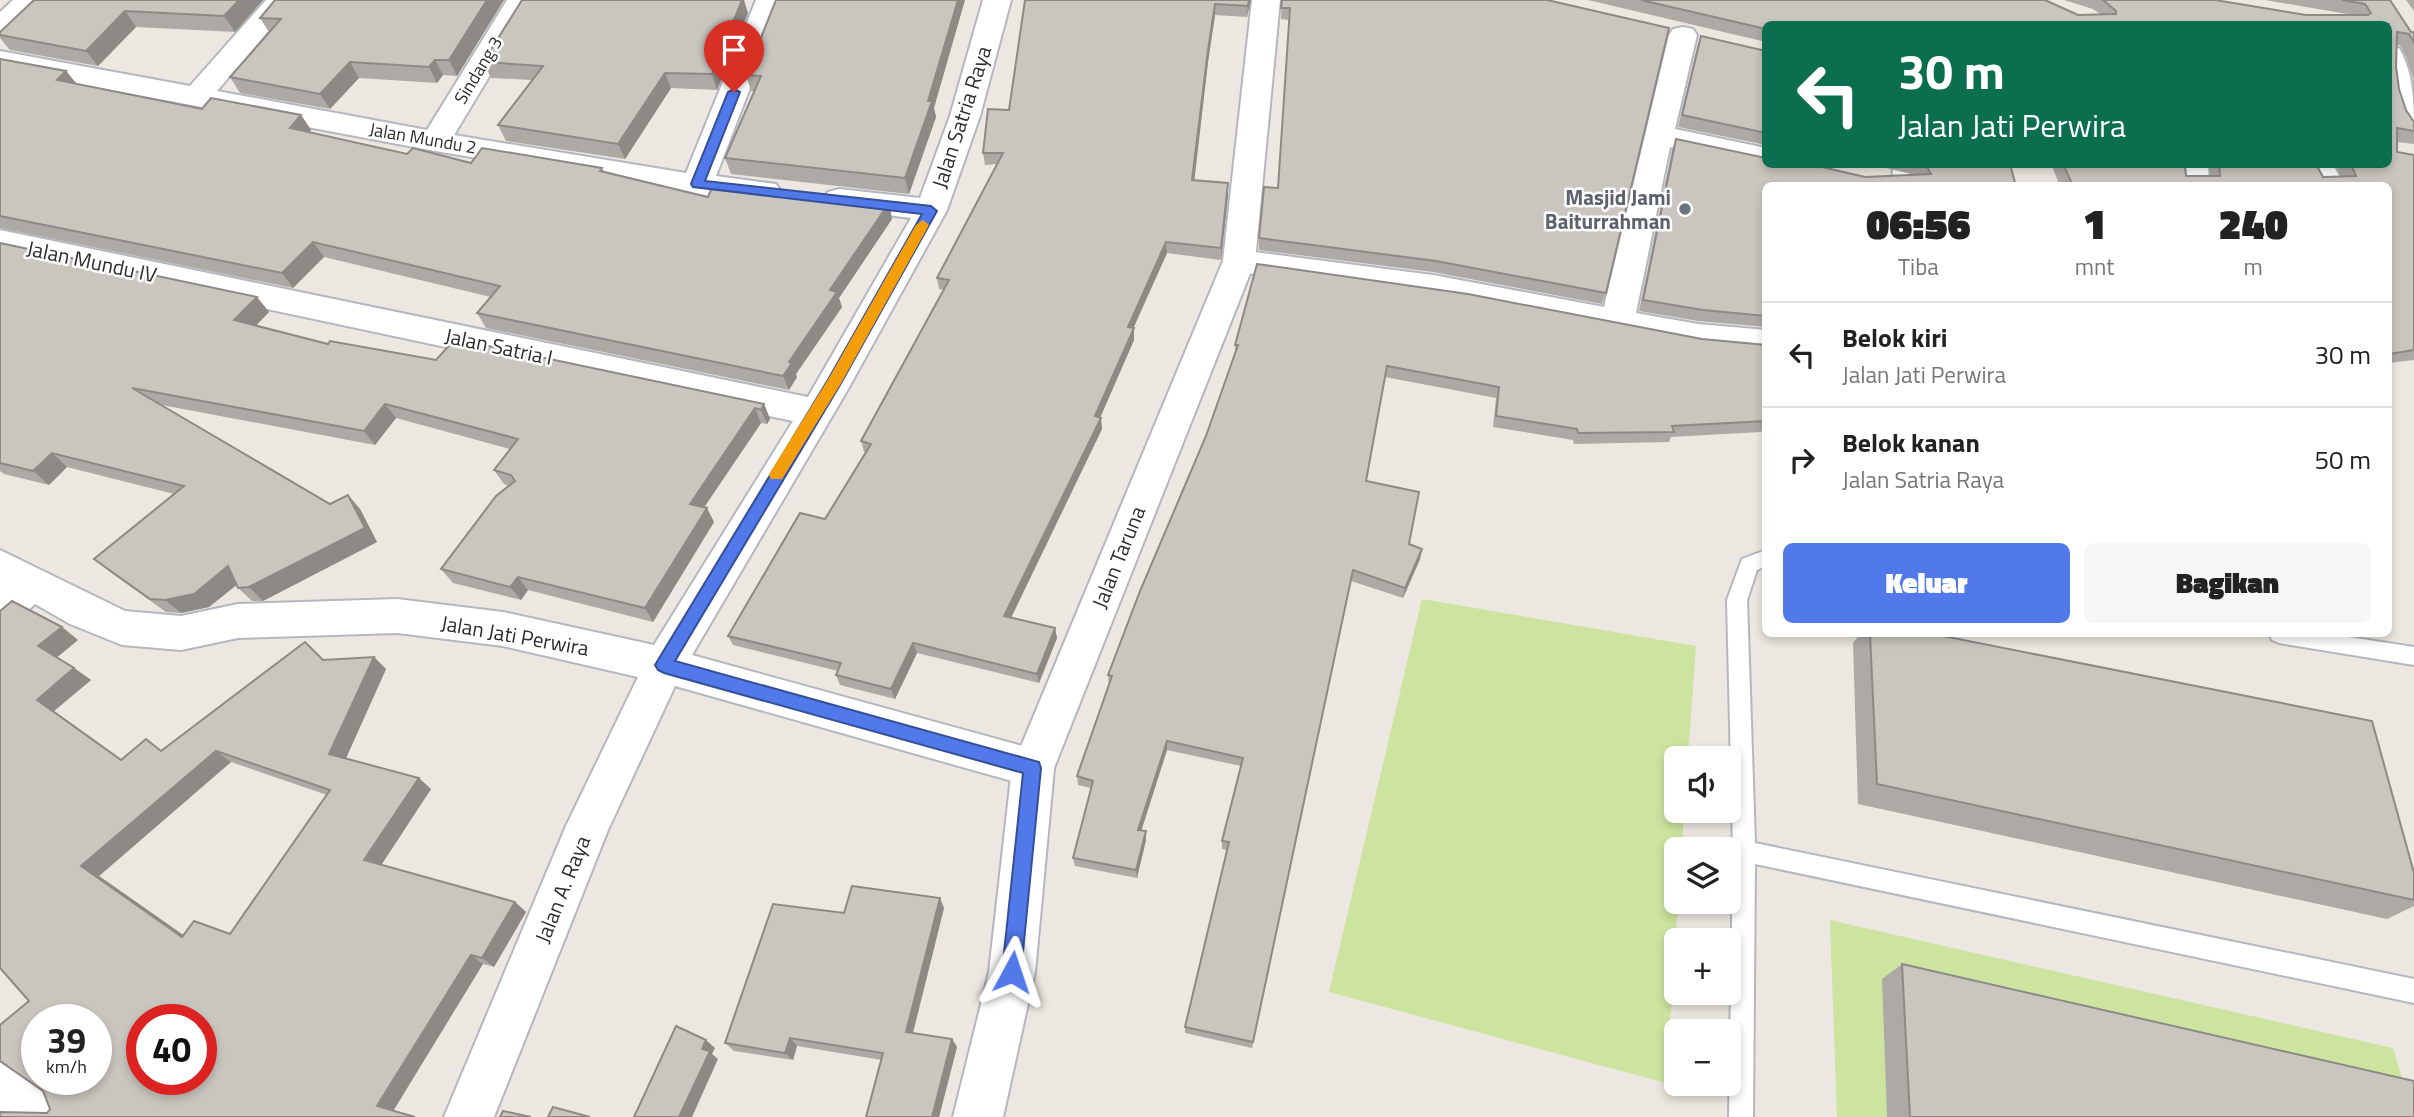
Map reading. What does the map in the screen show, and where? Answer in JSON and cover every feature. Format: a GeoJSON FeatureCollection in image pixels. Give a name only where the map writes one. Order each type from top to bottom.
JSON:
{"type":"FeatureCollection","features":[{"type":"Feature","properties":{"kind":"street"},"geometry":{"type":"LineString","coordinates":[[0,28],[28,0]]}},
{"type":"Feature","properties":{"kind":"street"},"geometry":{"type":"LineString","coordinates":[[198,95],[281,0]]}},
{"type":"Feature","properties":{"kind":"street","name":"Sindang 3"},"geometry":{"type":"LineString","coordinates":[[435,141],[521,0]]}},
{"type":"Feature","properties":{"kind":"street"},"geometry":{"type":"LineString","coordinates":[[697,184],[770,0]]}},
{"type":"Feature","properties":{"kind":"street","name":"Jalan Satria Raya"},"geometry":{"type":"LineString","coordinates":[[664,665],[931,211],[965,116],[997,0]]}},
{"type":"Feature","properties":{"kind":"street","name":"Jalan Taruna"},"geometry":{"type":"LineString","coordinates":[[978,1117],[1012,972],[1032,768],[1239,261],[1266,0]]}},
{"type":"Feature","properties":{"kind":"street"},"geometry":{"type":"LineString","coordinates":[[1617,322],[1683,34]]}},
{"type":"Feature","properties":{"kind":"street"},"geometry":{"type":"LineString","coordinates":[[2393,40],[2414,124]]}},
{"type":"Feature","properties":{"kind":"street","name":"Jalan Mundu 2"},"geometry":{"type":"LineString","coordinates":[[0,60],[435,141],[697,184],[931,211]]}},
{"type":"Feature","properties":{"kind":"street"},"geometry":{"type":"LineString","coordinates":[[1659,135],[1762,157]]}},
{"type":"Feature","properties":{"kind":"street","name":"Jalan Mundu IV"},"geometry":{"type":"LineString","coordinates":[[0,241],[183,280]]}},
{"type":"Feature","properties":{"kind":"street"},"geometry":{"type":"LineString","coordinates":[[1239,261],[1497,297],[1617,322],[1736,341],[1762,342]]}},
{"type":"Feature","properties":{"kind":"street","name":"Jalan Satria I"},"geometry":{"type":"LineString","coordinates":[[183,280],[815,412]]}},
{"type":"Feature","properties":{"kind":"street"},"geometry":{"type":"LineString","coordinates":[[0,611],[16,574]]}},
{"type":"Feature","properties":{"kind":"street","name":"Jalan Jati Perwira"},"geometry":{"type":"LineString","coordinates":[[16,574],[84,612],[122,628],[181,633],[238,621],[397,616],[503,629],[664,665],[1032,768]]}},
{"type":"Feature","properties":{"kind":"street","name":"Jalan A. Raya"},"geometry":{"type":"LineString","coordinates":[[469,1117],[588,826],[664,665]]}},
{"type":"Feature","properties":{"kind":"street"},"geometry":{"type":"LineString","coordinates":[[0,1086],[43,1117]]}},
{"type":"Feature","properties":{"kind":"lane"},"geometry":{"type":"LineString","coordinates":[[1741,1117],[1744,851],[1737,600],[1749,565],[1762,560]]}},
{"type":"Feature","properties":{"kind":"lane"},"geometry":{"type":"LineString","coordinates":[[2298,637],[2414,656]]}},
{"type":"Feature","properties":{"kind":"lane"},"geometry":{"type":"LineString","coordinates":[[1744,851],[2414,991]]}},
{"type":"Feature","properties":{"kind":"green space"},"geometry":{"type":"Polygon","coordinates":[[[1422,599],[1696,646],[1689,746],[1664,746],[1664,823],[1683,823],[1683,837],[1664,837],[1664,914],[1677,914],[1676,928],[1664,928],[1664,1005],[1671,1005],[1670,1019],[1664,1019],[1664,1082],[1329,992],[1422,599]]]}},
{"type":"Feature","properties":{"kind":"green space"},"geometry":{"type":"Polygon","coordinates":[[[1830,920],[2393,1048],[2414,1117],[1837,1117],[1830,920]]]}},
{"type":"Feature","properties":{"kind":"building"},"geometry":{"type":"Polygon","coordinates":[[[34,0],[239,0],[224,16],[125,11],[86,51],[0,35],[34,0]]]}},
{"type":"Feature","properties":{"kind":"building"},"geometry":{"type":"Polygon","coordinates":[[[275,0],[487,0],[449,60],[435,60],[429,67],[350,62],[320,94],[230,77],[281,19],[260,18],[275,0]]]}},
{"type":"Feature","properties":{"kind":"building"},"geometry":{"type":"Polygon","coordinates":[[[522,0],[742,0],[712,74],[665,73],[618,144],[498,125],[543,66],[483,62],[522,0]]]}},
{"type":"Feature","properties":{"kind":"building"},"geometry":{"type":"Polygon","coordinates":[[[776,0],[958,0],[928,101],[932,101],[905,178],[725,158],[761,76],[746,75],[776,0]]]}},
{"type":"Feature","properties":{"kind":"building"},"geometry":{"type":"Polygon","coordinates":[[[1025,0],[1249,0],[1248,6],[1215,4],[1192,180],[1228,183],[1221,248],[1166,242],[1128,327],[1134,328],[1095,416],[1101,418],[1004,616],[1055,628],[1037,674],[913,643],[891,689],[836,675],[841,663],[728,636],[800,513],[825,519],[871,444],[861,441],[949,280],[937,278],[1003,153],[983,153],[988,109],[1009,110],[1025,0]]]}},
{"type":"Feature","properties":{"kind":"building"},"geometry":{"type":"Polygon","coordinates":[[[1282,0],[1547,0],[1669,28],[1606,293],[1436,261],[1259,238],[1264,187],[1278,188],[1290,8],[1281,8],[1282,0]]]}},
{"type":"Feature","properties":{"kind":"building"},"geometry":{"type":"Polygon","coordinates":[[[1641,0],[2045,0],[2078,15],[2116,14],[2103,0],[2215,0],[2306,15],[2368,15],[2371,13],[2365,4],[2342,0],[2390,0],[2411,32],[2414,32],[2414,42],[2409,34],[2397,32],[2396,67],[2399,89],[2406,110],[2414,122],[2414,131],[2397,128],[2397,152],[2414,155],[2414,350],[2392,354],[2392,182],[2071,182],[2065,168],[2185,168],[2186,176],[2220,176],[2219,168],[2318,168],[2323,177],[2356,176],[2353,168],[2392,168],[2392,21],[1762,21],[1762,28],[1641,0]]]}},
{"type":"Feature","properties":{"kind":"building"},"geometry":{"type":"Polygon","coordinates":[[[1701,36],[1762,50],[1762,132],[1682,115],[1701,36]]]}},
{"type":"Feature","properties":{"kind":"building"},"geometry":{"type":"Polygon","coordinates":[[[0,59],[66,71],[57,80],[202,109],[211,98],[301,115],[290,128],[407,154],[413,148],[471,163],[482,148],[602,168],[600,171],[708,197],[713,185],[889,203],[830,290],[837,292],[789,362],[792,363],[783,376],[477,313],[500,286],[313,242],[282,273],[0,216],[0,59]]]}},
{"type":"Feature","properties":{"kind":"building"},"geometry":{"type":"Polygon","coordinates":[[[1676,139],[1762,157],[1762,168],[1826,168],[1865,177],[1931,174],[1927,168],[2011,168],[2015,182],[1762,182],[1762,316],[1703,310],[1643,300],[1676,139]]]}},
{"type":"Feature","properties":{"kind":"building"},"geometry":{"type":"Polygon","coordinates":[[[0,243],[257,297],[234,320],[328,344],[330,341],[436,360],[455,339],[764,404],[761,410],[755,408],[690,504],[707,508],[645,608],[518,577],[510,587],[441,569],[496,496],[515,481],[511,475],[494,470],[518,439],[385,404],[364,431],[132,388],[330,504],[348,495],[365,528],[249,587],[238,588],[228,566],[194,594],[165,600],[150,599],[94,559],[184,486],[52,453],[33,471],[0,463],[0,243]]]}},
{"type":"Feature","properties":{"kind":"building"},"geometry":{"type":"Polygon","coordinates":[[[1257,264],[1468,294],[1702,339],[1762,345],[1762,421],[1672,426],[1674,432],[1578,433],[1577,429],[1496,416],[1499,387],[1387,366],[1366,481],[1419,492],[1409,544],[1422,549],[1405,588],[1353,570],[1253,1042],[1185,1027],[1229,842],[1222,841],[1243,758],[1167,741],[1138,830],[1146,831],[1136,870],[1073,858],[1093,781],[1077,776],[1112,676],[1108,675],[1140,591],[1206,436],[1238,345],[1235,345],[1257,264]]]}},
{"type":"Feature","properties":{"kind":"building"},"geometry":{"type":"Polygon","coordinates":[[[12,601],[62,627],[38,646],[74,668],[37,700],[121,760],[146,739],[161,751],[305,642],[323,660],[374,657],[329,754],[419,778],[364,860],[515,902],[482,958],[471,955],[377,1106],[415,1117],[0,1117],[0,1112],[47,1113],[50,1109],[45,1095],[112,1095],[112,1004],[25,1004],[29,1001],[0,968],[0,611],[12,601]],[[216,751],[81,866],[182,937],[194,921],[230,934],[330,790],[216,751]]]}},
{"type":"Feature","properties":{"kind":"building"},"geometry":{"type":"Polygon","coordinates":[[[1870,637],[1948,637],[2372,721],[2414,873],[2414,900],[1877,784],[1870,637]]]}},
{"type":"Feature","properties":{"kind":"building"},"geometry":{"type":"Polygon","coordinates":[[[852,886],[940,898],[906,1032],[952,1039],[932,1117],[866,1117],[883,1053],[790,1038],[785,1053],[725,1043],[773,904],[844,913],[852,886]]]}},
{"type":"Feature","properties":{"kind":"building"},"geometry":{"type":"Polygon","coordinates":[[[1902,964],[2414,1081],[2414,1117],[1910,1117],[1902,964]]]}},
{"type":"Feature","properties":{"kind":"building"},"geometry":{"type":"Polygon","coordinates":[[[21,1008],[21,1076],[0,1061],[0,1025],[21,1008]]]}},
{"type":"Feature","properties":{"kind":"building"},"geometry":{"type":"Polygon","coordinates":[[[676,1026],[706,1040],[702,1049],[710,1051],[679,1117],[634,1117],[676,1026]]]}},
{"type":"Feature","properties":{"kind":"building"},"geometry":{"type":"Polygon","coordinates":[[[553,1107],[590,1117],[548,1117],[553,1107]]]}},
{"type":"Feature","properties":{"kind":"building"},"geometry":{"type":"Polygon","coordinates":[[[503,1111],[531,1117],[500,1117],[503,1111]]]}},
{"type":"Feature","properties":{"kind":"slow traffic"},"geometry":{"type":"LineString","coordinates":[[777,475],[835,382],[923,225]]}},
{"type":"Feature","properties":{"kind":"place","name":"Masjid Jami Baiturrahman"},"geometry":{"type":"Point","coordinates":[1685,209]}},
{"type":"Feature","properties":{"kind":"route"},"geometry":{"type":"LineString","coordinates":[[734,92],[697,184],[803,194],[931,211],[835,382],[664,665],[1032,768],[1012,972]]}}]}
